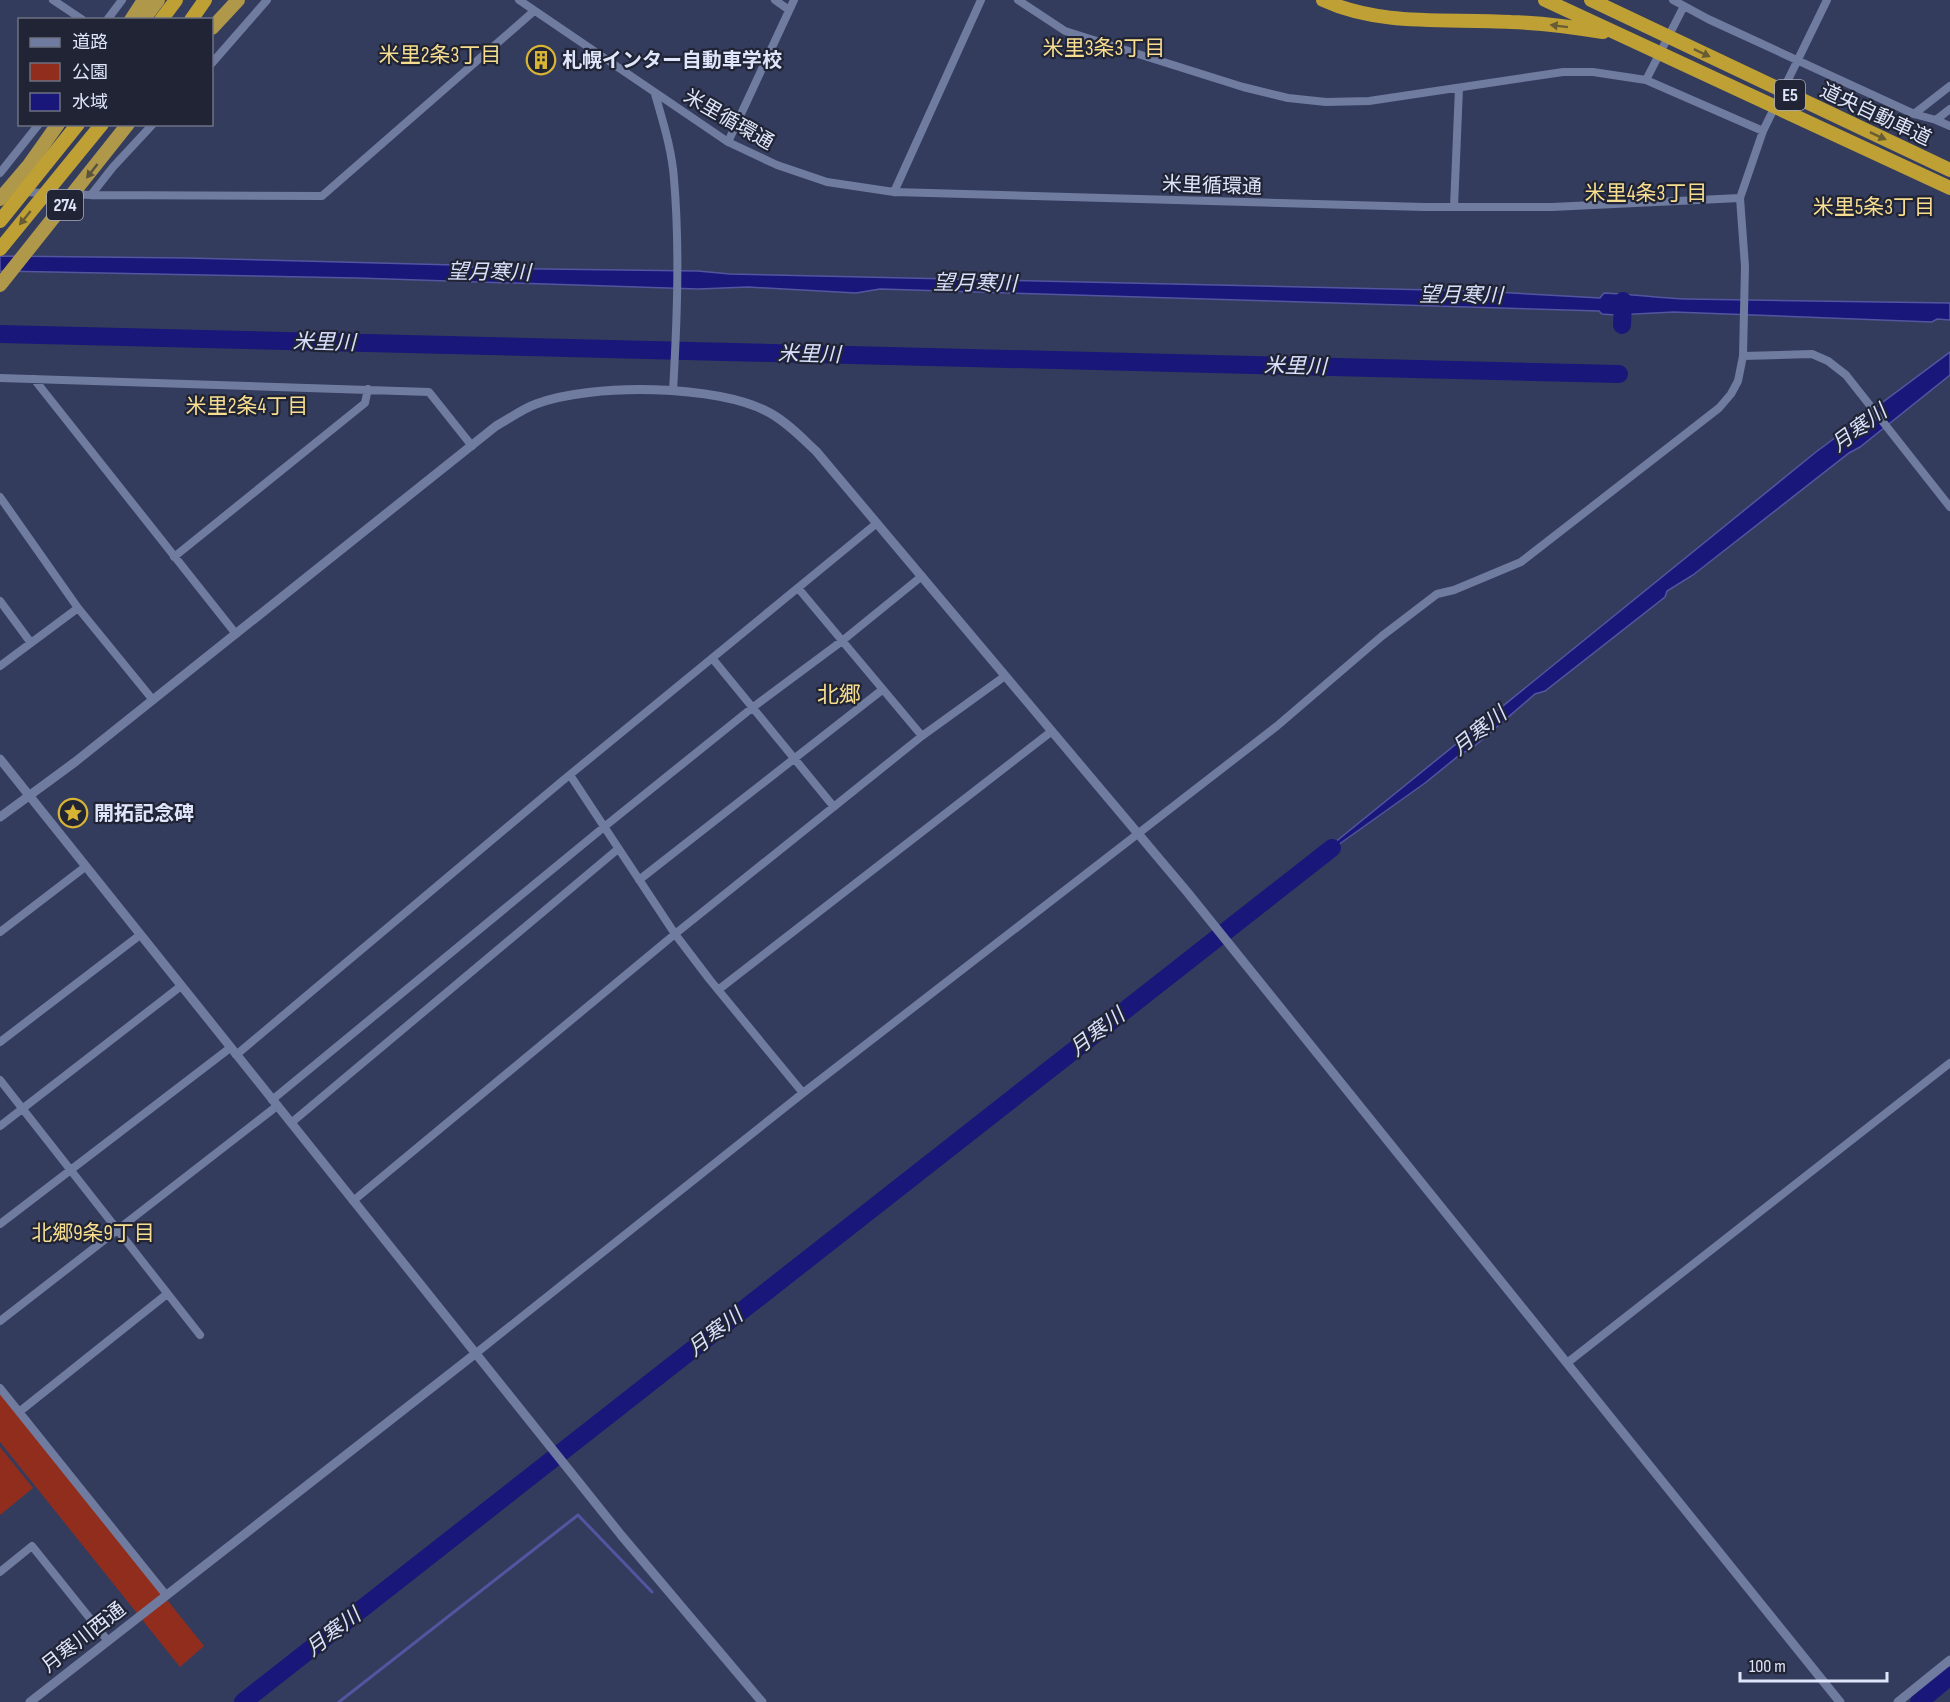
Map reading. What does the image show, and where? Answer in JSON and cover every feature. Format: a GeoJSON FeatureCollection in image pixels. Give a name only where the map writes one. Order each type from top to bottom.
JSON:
{"type":"FeatureCollection","features":[{"type":"Feature","properties":{"kind":"highway"},"geometry":{"type":"LineString","coordinates":[[132,18],[144,0]]}},
{"type":"Feature","properties":{"kind":"highway"},"geometry":{"type":"LineString","coordinates":[[144,18],[158,0]]}},
{"type":"Feature","properties":{"kind":"highway"},"geometry":{"type":"LineString","coordinates":[[192,18],[207,0]]}},
{"type":"Feature","properties":{"kind":"highway"},"geometry":{"type":"LineString","coordinates":[[212,18],[225,0]]}},
{"type":"Feature","properties":{"kind":"highway"},"geometry":{"type":"LineString","coordinates":[[213,27],[238,0]]}},
{"type":"Feature","properties":{"kind":"highway","name":"E5"},"geometry":{"type":"LineString","coordinates":[[1323,0],[1370,15],[1411,19],[1558,25],[1617,34]]}},
{"type":"Feature","properties":{"kind":"highway","name":"E5"},"geometry":{"type":"LineString","coordinates":[[1545,0],[1617,34]]}},
{"type":"Feature","properties":{"kind":"highway","name":"道央自動車道"},"geometry":{"type":"LineString","coordinates":[[1591,0],[1950,170]]}},
{"type":"Feature","properties":{"kind":"highway"},"geometry":{"type":"LineString","coordinates":[[162,18],[174,2]]}},
{"type":"Feature","properties":{"kind":"highway","name":"道央自動車道"},"geometry":{"type":"LineString","coordinates":[[1617,34],[1950,188]]}},
{"type":"Feature","properties":{"kind":"highway"},"geometry":{"type":"LineString","coordinates":[[0,199],[29,165],[57,126]]}},
{"type":"Feature","properties":{"kind":"highway"},"geometry":{"type":"LineString","coordinates":[[0,221],[76,126]]}},
{"type":"Feature","properties":{"kind":"highway"},"geometry":{"type":"LineString","coordinates":[[0,249],[100,126]]}},
{"type":"Feature","properties":{"kind":"highway","name":"274"},"geometry":{"type":"LineString","coordinates":[[0,285],[126,126]]}},
{"type":"Feature","properties":{"kind":"street"},"geometry":{"type":"LineString","coordinates":[[53,0],[80,18]]}},
{"type":"Feature","properties":{"kind":"street"},"geometry":{"type":"LineString","coordinates":[[109,18],[122,0]]}},
{"type":"Feature","properties":{"kind":"street"},"geometry":{"type":"LineString","coordinates":[[213,62],[267,0]]}},
{"type":"Feature","properties":{"kind":"street","name":"米里循環通"},"geometry":{"type":"LineString","coordinates":[[519,0],[728,142],[777,165],[827,182],[894,192],[1454,207],[1552,207],[1740,198]]}},
{"type":"Feature","properties":{"kind":"street"},"geometry":{"type":"LineString","coordinates":[[775,0],[789,10]]}},
{"type":"Feature","properties":{"kind":"street"},"geometry":{"type":"LineString","coordinates":[[728,142],[794,0]]}},
{"type":"Feature","properties":{"kind":"street"},"geometry":{"type":"LineString","coordinates":[[894,192],[981,0]]}},
{"type":"Feature","properties":{"kind":"street"},"geometry":{"type":"LineString","coordinates":[[1018,0],[1065,31],[1232,84],[1288,98],[1326,102],[1369,101],[1563,72],[1593,72],[1646,80],[1763,131]]}},
{"type":"Feature","properties":{"kind":"street"},"geometry":{"type":"LineString","coordinates":[[1673,0],[1708,19],[1914,114],[1950,126]]}},
{"type":"Feature","properties":{"kind":"street"},"geometry":{"type":"LineString","coordinates":[[475,1354],[803,1093],[1277,726],[1382,636],[1437,594],[1454,590],[1521,562],[1719,408],[1738,381],[1743,356],[1745,266],[1740,198],[1763,131],[1827,0]]}},
{"type":"Feature","properties":{"kind":"street"},"geometry":{"type":"LineString","coordinates":[[1646,80],[1684,6]]}},
{"type":"Feature","properties":{"kind":"street"},"geometry":{"type":"LineString","coordinates":[[0,191],[91,195],[322,196],[534,11]]}},
{"type":"Feature","properties":{"kind":"street"},"geometry":{"type":"LineString","coordinates":[[1914,114],[1950,86]]}},
{"type":"Feature","properties":{"kind":"street"},"geometry":{"type":"LineString","coordinates":[[1454,207],[1459,88]]}},
{"type":"Feature","properties":{"kind":"street"},"geometry":{"type":"LineString","coordinates":[[655,94],[668,136],[674,178],[677,242],[673,391]]}},
{"type":"Feature","properties":{"kind":"street"},"geometry":{"type":"LineString","coordinates":[[1936,120],[1950,109]]}},
{"type":"Feature","properties":{"kind":"street"},"geometry":{"type":"LineString","coordinates":[[0,173],[37,126]]}},
{"type":"Feature","properties":{"kind":"street"},"geometry":{"type":"LineString","coordinates":[[91,195],[113,166],[151,126]]}},
{"type":"Feature","properties":{"kind":"street"},"geometry":{"type":"LineString","coordinates":[[1743,356],[1812,354],[1828,361],[1846,375],[1856,391],[1950,507]]}},
{"type":"Feature","properties":{"kind":"street"},"geometry":{"type":"LineString","coordinates":[[0,378],[429,392],[472,446]]}},
{"type":"Feature","properties":{"kind":"street"},"geometry":{"type":"LineString","coordinates":[[34,379],[236,634]]}},
{"type":"Feature","properties":{"kind":"street"},"geometry":{"type":"LineString","coordinates":[[174,557],[365,403],[368,389]]}},
{"type":"Feature","properties":{"kind":"street"},"geometry":{"type":"LineString","coordinates":[[0,817],[75,762],[496,426],[536,404],[575,393],[673,391],[724,396],[770,412],[789,425],[816,451],[1139,834],[1840,1702]]}},
{"type":"Feature","properties":{"kind":"street"},"geometry":{"type":"LineString","coordinates":[[0,497],[78,608],[153,700]]}},
{"type":"Feature","properties":{"kind":"street"},"geometry":{"type":"LineString","coordinates":[[0,1224],[70,1169],[233,1051],[877,523]]}},
{"type":"Feature","properties":{"kind":"street"},"geometry":{"type":"LineString","coordinates":[[0,1322],[274,1103],[604,827],[752,708],[843,641],[922,576]]}},
{"type":"Feature","properties":{"kind":"street"},"geometry":{"type":"LineString","coordinates":[[798,588],[922,736]]}},
{"type":"Feature","properties":{"kind":"street"},"geometry":{"type":"LineString","coordinates":[[0,601],[31,643]]}},
{"type":"Feature","properties":{"kind":"street"},"geometry":{"type":"LineString","coordinates":[[0,666],[78,608]]}},
{"type":"Feature","properties":{"kind":"street"},"geometry":{"type":"LineString","coordinates":[[712,658],[834,807]]}},
{"type":"Feature","properties":{"kind":"street"},"geometry":{"type":"LineString","coordinates":[[353,1201],[675,934],[922,736],[1005,676]]}},
{"type":"Feature","properties":{"kind":"street"},"geometry":{"type":"LineString","coordinates":[[639,880],[882,690]]}},
{"type":"Feature","properties":{"kind":"street"},"geometry":{"type":"LineString","coordinates":[[718,990],[1052,731]]}},
{"type":"Feature","properties":{"kind":"street"},"geometry":{"type":"LineString","coordinates":[[0,759],[646,1567],[762,1702]]}},
{"type":"Feature","properties":{"kind":"street"},"geometry":{"type":"LineString","coordinates":[[570,775],[675,934],[803,1093]]}},
{"type":"Feature","properties":{"kind":"street"},"geometry":{"type":"LineString","coordinates":[[291,1123],[618,849]]}},
{"type":"Feature","properties":{"kind":"street"},"geometry":{"type":"LineString","coordinates":[[0,932],[85,867]]}},
{"type":"Feature","properties":{"kind":"street"},"geometry":{"type":"LineString","coordinates":[[0,1042],[140,935]]}},
{"type":"Feature","properties":{"kind":"street"},"geometry":{"type":"LineString","coordinates":[[0,1126],[181,986]]}},
{"type":"Feature","properties":{"kind":"street"},"geometry":{"type":"LineString","coordinates":[[1567,1363],[1950,1063]]}},
{"type":"Feature","properties":{"kind":"street"},"geometry":{"type":"LineString","coordinates":[[0,1080],[200,1335]]}},
{"type":"Feature","properties":{"kind":"street"},"geometry":{"type":"LineString","coordinates":[[19,1412],[167,1294]]}},
{"type":"Feature","properties":{"kind":"street","name":"月寒川西通"},"geometry":{"type":"LineString","coordinates":[[30,1702],[475,1354]]}},
{"type":"Feature","properties":{"kind":"street"},"geometry":{"type":"LineString","coordinates":[[0,1388],[163,1598]]}},
{"type":"Feature","properties":{"kind":"street"},"geometry":{"type":"LineString","coordinates":[[0,1572],[32,1546],[108,1641]]}},
{"type":"Feature","properties":{"kind":"street"},"geometry":{"type":"LineString","coordinates":[[1898,1702],[1950,1660]]}},
{"type":"Feature","properties":{"kind":"green space"},"geometry":{"type":"Polygon","coordinates":[[[0,1392],[204,1646],[180,1667],[0,1442],[0,1392]]]}},
{"type":"Feature","properties":{"kind":"green space"},"geometry":{"type":"Polygon","coordinates":[[[0,1447],[33,1488],[0,1515],[0,1447]]]}},
{"type":"Feature","properties":{"kind":"water","name":"望月寒川"},"geometry":{"type":"Polygon","coordinates":[[[0,256],[187,258],[455,265],[479,268],[698,271],[730,274],[1477,291],[1600,298],[1604,293],[1687,299],[1950,303],[1950,320],[1937,319],[1932,322],[1674,312],[1615,315],[1602,314],[1599,311],[880,289],[856,293],[748,287],[698,289],[357,278],[0,271],[0,256]]]}},
{"type":"Feature","properties":{"kind":"water"},"geometry":{"type":"Polygon","coordinates":[[[1950,352],[1950,375],[1860,447],[1849,453],[1693,575],[1667,591],[1665,597],[1545,691],[1535,694],[1471,749],[1462,753],[1425,783],[1286,882],[1816,452],[1950,352]]]}},
{"type":"Feature","properties":{"kind":"waterway","name":"米里川"},"geometry":{"type":"LineString","coordinates":[[1622,325],[1623,301]]}},
{"type":"Feature","properties":{"kind":"waterway","name":"米里川"},"geometry":{"type":"LineString","coordinates":[[0,334],[1619,374]]}},
{"type":"Feature","properties":{"kind":"waterway","name":"月寒川"},"geometry":{"type":"LineString","coordinates":[[243,1702],[1332,848]]}},
{"type":"Feature","properties":{"kind":"waterway"},"geometry":{"type":"LineString","coordinates":[[339,1702],[578,1515],[652,1592]]}},
{"type":"Feature","properties":{"kind":"waterway"},"geometry":{"type":"LineString","coordinates":[[1919,1702],[1950,1676]]}},
{"type":"Feature","properties":{"kind":"place","name":"札幌インター自動車学校"},"geometry":{"type":"Point","coordinates":[541,60]}},
{"type":"Feature","properties":{"kind":"place","name":"開拓記念碑"},"geometry":{"type":"Point","coordinates":[73,813]}},
{"type":"Feature","properties":{"kind":"district","name":"米里3条3丁目"},"geometry":{"type":"Point","coordinates":[1104,48]}},
{"type":"Feature","properties":{"kind":"district","name":"米里2条3丁目"},"geometry":{"type":"Point","coordinates":[440,55]}},
{"type":"Feature","properties":{"kind":"district","name":"米里4条3丁目"},"geometry":{"type":"Point","coordinates":[1646,193]}},
{"type":"Feature","properties":{"kind":"district","name":"米里5条3丁目"},"geometry":{"type":"Point","coordinates":[1874,207]}},
{"type":"Feature","properties":{"kind":"district","name":"米里2条4丁目"},"geometry":{"type":"Point","coordinates":[247,406]}},
{"type":"Feature","properties":{"kind":"district","name":"北郷"},"geometry":{"type":"Point","coordinates":[839,694]}},
{"type":"Feature","properties":{"kind":"district","name":"北郷9条9丁目"},"geometry":{"type":"Point","coordinates":[93,1233]}}]}
